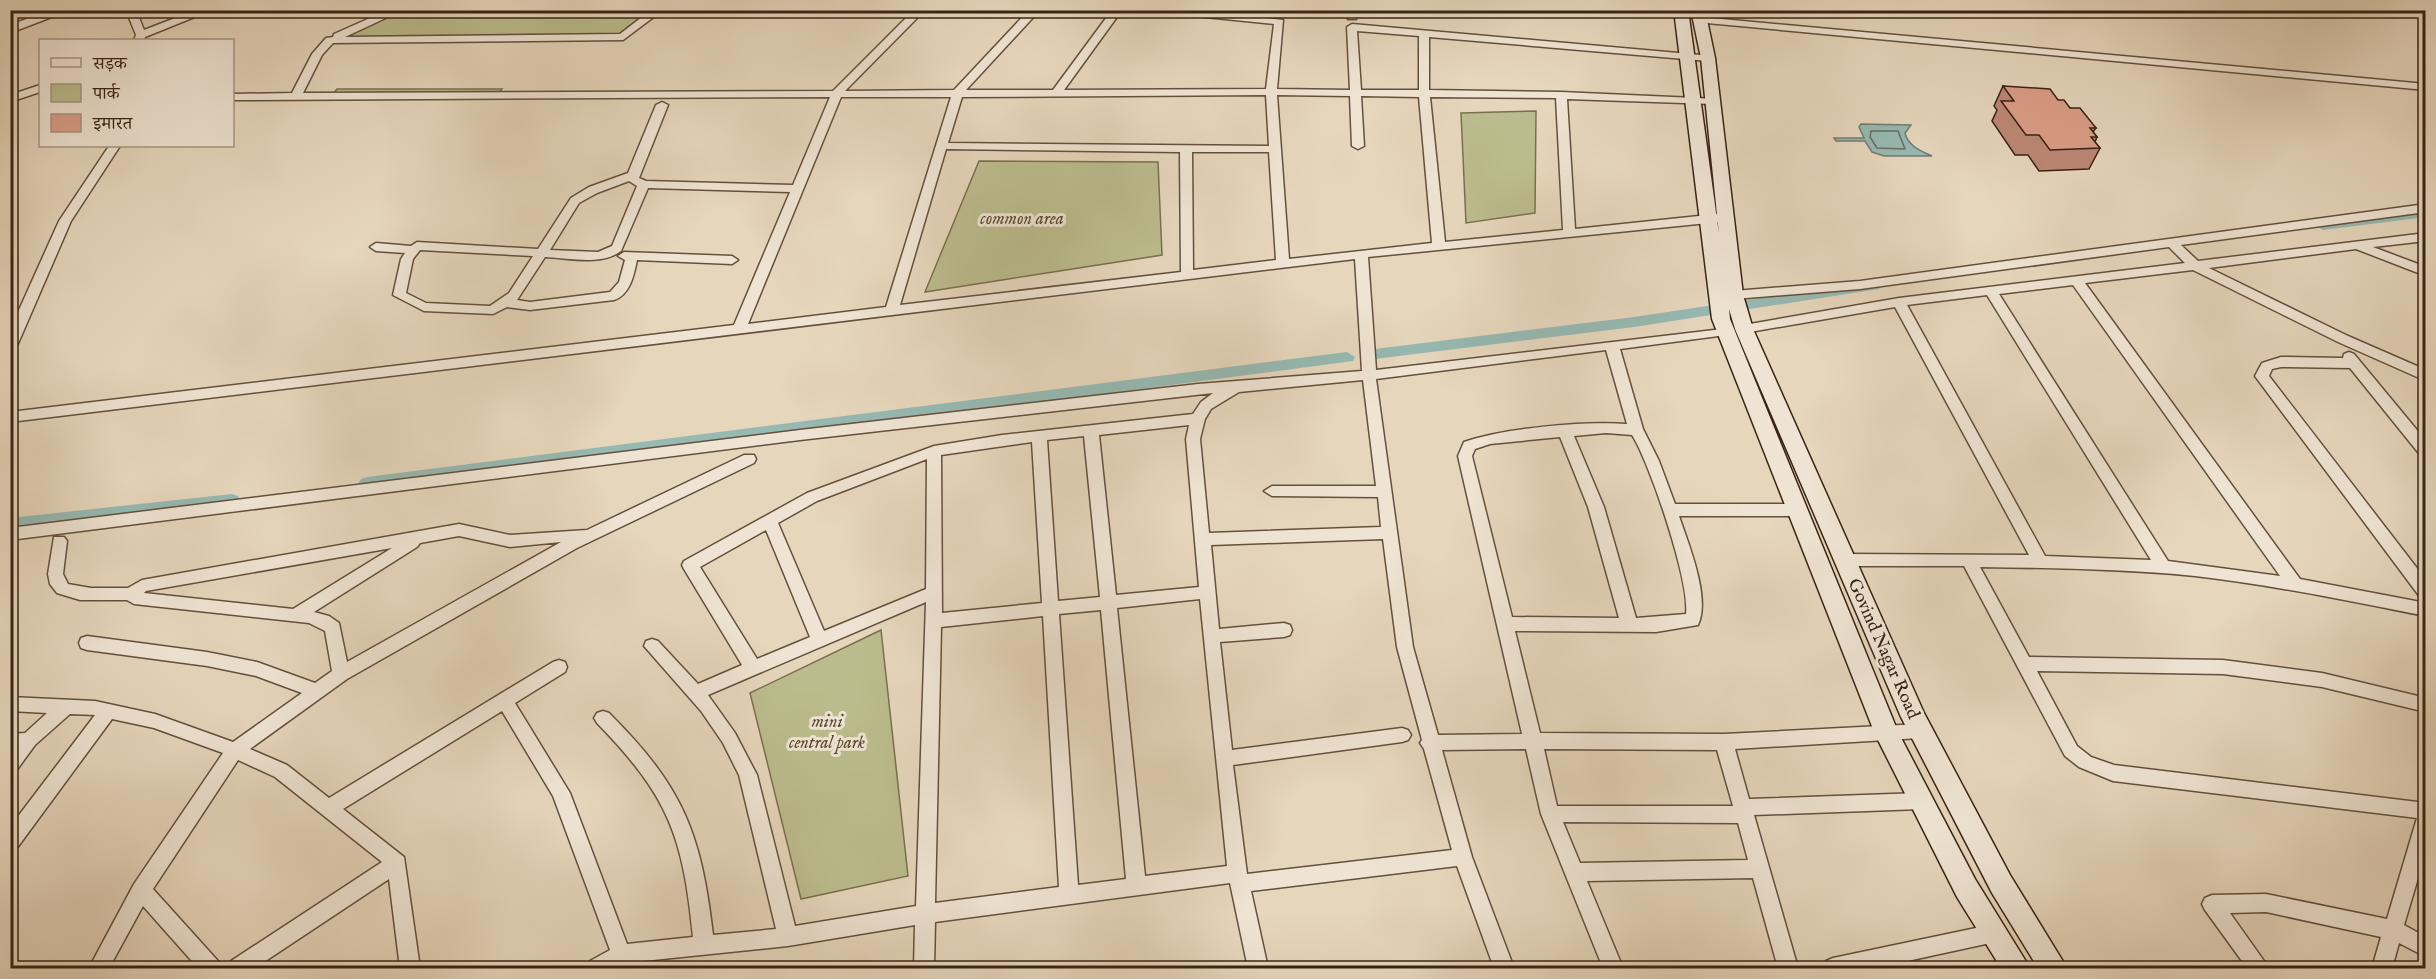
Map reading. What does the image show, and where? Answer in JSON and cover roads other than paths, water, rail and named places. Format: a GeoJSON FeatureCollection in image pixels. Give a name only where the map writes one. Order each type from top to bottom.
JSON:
{"type":"FeatureCollection","features":[{"type":"Feature","properties":{"kind":"main road"},"geometry":{"type":"LineString","coordinates":[[1681,10],[1685,57],[1694,100],[1707,218],[1731,313]]}},
{"type":"Feature","properties":{"kind":"main road"},"geometry":{"type":"LineString","coordinates":[[1699,15],[1708,58],[1728,219],[1731,313]]}},
{"type":"Feature","properties":{"kind":"main road","name":"Govind Nagar Road"},"geometry":{"type":"LineString","coordinates":[[1731,313],[1796,510],[1887,734],[1966,888],[2016,969]]}},
{"type":"Feature","properties":{"kind":"main road","name":"Govind Nagar Road"},"geometry":{"type":"LineString","coordinates":[[1731,313],[1920,731],[2001,884],[2053,969]]}},
{"type":"Feature","properties":{"kind":"street"},"geometry":{"type":"LineString","coordinates":[[11,28],[64,10]]}},
{"type":"Feature","properties":{"kind":"street"},"geometry":{"type":"LineString","coordinates":[[131,10],[140,38],[207,10]]}},
{"type":"Feature","properties":{"kind":"street"},"geometry":{"type":"LineString","coordinates":[[296,97],[317,54],[330,40],[398,10]]}},
{"type":"Feature","properties":{"kind":"street"},"geometry":{"type":"LineString","coordinates":[[330,40],[623,37],[658,10]]}},
{"type":"Feature","properties":{"kind":"street"},"geometry":{"type":"LineString","coordinates":[[740,327],[838,92],[920,10]]}},
{"type":"Feature","properties":{"kind":"street"},"geometry":{"type":"LineString","coordinates":[[892,309],[958,92],[1035,10]]}},
{"type":"Feature","properties":{"kind":"street"},"geometry":{"type":"LineString","coordinates":[[1057,92],[1117,10]]}},
{"type":"Feature","properties":{"kind":"street"},"geometry":{"type":"LineString","coordinates":[[1164,10],[1279,22],[1271,92],[1283,265]]}},
{"type":"Feature","properties":{"kind":"street"},"geometry":{"type":"LineString","coordinates":[[1699,15],[2426,87]]}},
{"type":"Feature","properties":{"kind":"street"},"geometry":{"type":"LineString","coordinates":[[1358,146],[1352,27],[1708,58]]}},
{"type":"Feature","properties":{"kind":"street"},"geometry":{"type":"LineString","coordinates":[[1424,35],[1424,93],[1438,246]]}},
{"type":"Feature","properties":{"kind":"street"},"geometry":{"type":"LineString","coordinates":[[10,110],[15,97],[39,88]]}},
{"type":"Feature","properties":{"kind":"street"},"geometry":{"type":"LineString","coordinates":[[234,97],[838,92],[1354,92],[1561,95],[1713,101]]}},
{"type":"Feature","properties":{"kind":"street"},"geometry":{"type":"LineString","coordinates":[[1561,95],[1569,233]]}},
{"type":"Feature","properties":{"kind":"street"},"geometry":{"type":"LineString","coordinates":[[662,105],[633,175],[634,180],[644,184],[798,189]]}},
{"type":"Feature","properties":{"kind":"street"},"geometry":{"type":"LineString","coordinates":[[942,146],[1275,148]]}},
{"type":"Feature","properties":{"kind":"street"},"geometry":{"type":"LineString","coordinates":[[10,346],[13,332],[66,221],[113,147]]}},
{"type":"Feature","properties":{"kind":"street"},"geometry":{"type":"LineString","coordinates":[[1186,149],[1187,275]]}},
{"type":"Feature","properties":{"kind":"street"},"geometry":{"type":"LineString","coordinates":[[633,175],[593,190],[575,201],[542,253],[514,297],[493,310],[424,307],[399,295],[407,259],[417,246],[542,253],[598,256],[613,251],[632,257],[732,260]]}},
{"type":"Feature","properties":{"kind":"street"},"geometry":{"type":"LineString","coordinates":[[613,251],[644,184]]}},
{"type":"Feature","properties":{"kind":"street"},"geometry":{"type":"LineString","coordinates":[[10,534],[884,425],[1186,390],[1369,375],[1612,346],[1731,313],[1838,287],[2426,208]]}},
{"type":"Feature","properties":{"kind":"street"},"geometry":{"type":"LineString","coordinates":[[10,417],[740,327],[1283,265],[1361,254],[1707,218],[1728,219]]}},
{"type":"Feature","properties":{"kind":"street"},"geometry":{"type":"LineString","coordinates":[[1731,313],[1899,302],[2426,237]]}},
{"type":"Feature","properties":{"kind":"street"},"geometry":{"type":"LineString","coordinates":[[2171,242],[2196,266],[2343,339],[2426,376]]}},
{"type":"Feature","properties":{"kind":"street"},"geometry":{"type":"LineString","coordinates":[[2359,246],[2426,272]]}},
{"type":"Feature","properties":{"kind":"street"},"geometry":{"type":"LineString","coordinates":[[376,247],[414,250]]}},
{"type":"Feature","properties":{"kind":"street"},"geometry":{"type":"LineString","coordinates":[[1361,254],[1369,375],[1405,647],[1429,743],[1463,857],[1504,969]]}},
{"type":"Feature","properties":{"kind":"street"},"geometry":{"type":"LineString","coordinates":[[505,302],[530,306],[614,296],[625,283],[632,257]]}},
{"type":"Feature","properties":{"kind":"street"},"geometry":{"type":"LineString","coordinates":[[2076,280],[2294,583]]}},
{"type":"Feature","properties":{"kind":"street"},"geometry":{"type":"LineString","coordinates":[[1990,290],[2163,567]]}},
{"type":"Feature","properties":{"kind":"street"},"geometry":{"type":"LineString","coordinates":[[1899,302],[2040,561]]}},
{"type":"Feature","properties":{"kind":"street"},"geometry":{"type":"LineString","coordinates":[[2343,339],[2354,363],[2424,449]]}},
{"type":"Feature","properties":{"kind":"street"},"geometry":{"type":"LineString","coordinates":[[1505,624],[1678,624],[1692,620],[1696,609],[1669,510],[1643,437],[1635,430],[1612,346]]}},
{"type":"Feature","properties":{"kind":"street"},"geometry":{"type":"LineString","coordinates":[[2354,363],[2281,362],[2267,366],[2262,376],[2426,593]]}},
{"type":"Feature","properties":{"kind":"street"},"geometry":{"type":"LineString","coordinates":[[1237,387],[1217,396],[1206,405],[1196,420],[1193,439],[1238,879],[1258,969]]}},
{"type":"Feature","properties":{"kind":"street"},"geometry":{"type":"LineString","coordinates":[[753,668],[690,566],[769,519],[812,497],[934,451],[1039,435],[1196,420]]}},
{"type":"Feature","properties":{"kind":"street"},"geometry":{"type":"LineString","coordinates":[[1614,969],[1572,872],[1550,814],[1465,456],[1469,446],[1489,439],[1606,428],[1635,430]]}},
{"type":"Feature","properties":{"kind":"street"},"geometry":{"type":"LineString","coordinates":[[1091,430],[1107,603],[1124,741],[1136,886]]}},
{"type":"Feature","properties":{"kind":"street"},"geometry":{"type":"LineString","coordinates":[[1565,433],[1596,507],[1629,623]]}},
{"type":"Feature","properties":{"kind":"street"},"geometry":{"type":"LineString","coordinates":[[1039,435],[1069,895]]}},
{"type":"Feature","properties":{"kind":"street"},"geometry":{"type":"LineString","coordinates":[[924,969],[934,592],[934,451]]}},
{"type":"Feature","properties":{"kind":"street"},"geometry":{"type":"LineString","coordinates":[[99,969],[141,890],[236,750],[341,674],[594,533],[749,459]]}},
{"type":"Feature","properties":{"kind":"street"},"geometry":{"type":"LineString","coordinates":[[1272,491],[1384,492]]}},
{"type":"Feature","properties":{"kind":"street"},"geometry":{"type":"LineString","coordinates":[[1669,510],[1796,510]]}},
{"type":"Feature","properties":{"kind":"street"},"geometry":{"type":"LineString","coordinates":[[769,519],[820,640]]}},
{"type":"Feature","properties":{"kind":"street"},"geometry":{"type":"LineString","coordinates":[[59,541],[56,574],[58,584],[65,591],[80,594],[131,594],[142,586],[471,529],[497,540],[510,541],[594,533]]}},
{"type":"Feature","properties":{"kind":"street"},"geometry":{"type":"LineString","coordinates":[[1203,539],[1389,533]]}},
{"type":"Feature","properties":{"kind":"street"},"geometry":{"type":"LineString","coordinates":[[295,616],[419,538]]}},
{"type":"Feature","properties":{"kind":"street"},"geometry":{"type":"LineString","coordinates":[[1844,560],[2040,561],[2163,567],[2294,583],[2426,610]]}},
{"type":"Feature","properties":{"kind":"street"},"geometry":{"type":"LineString","coordinates":[[1968,560],[2071,751],[2085,762],[2113,772],[2426,811]]}},
{"type":"Feature","properties":{"kind":"street"},"geometry":{"type":"LineString","coordinates":[[696,692],[934,592]]}},
{"type":"Feature","properties":{"kind":"street"},"geometry":{"type":"LineString","coordinates":[[932,621],[1209,592]]}},
{"type":"Feature","properties":{"kind":"street"},"geometry":{"type":"LineString","coordinates":[[131,594],[134,598],[324,621],[333,628],[341,674]]}},
{"type":"Feature","properties":{"kind":"street"},"geometry":{"type":"LineString","coordinates":[[1213,636],[1284,630]]}},
{"type":"Feature","properties":{"kind":"street"},"geometry":{"type":"LineString","coordinates":[[87,643],[207,659],[257,669],[317,691]]}},
{"type":"Feature","properties":{"kind":"street"},"geometry":{"type":"LineString","coordinates":[[652,646],[696,692],[730,736],[748,775],[788,937]]}},
{"type":"Feature","properties":{"kind":"street"},"geometry":{"type":"LineString","coordinates":[[2024,664],[2223,667],[2322,680],[2426,705]]}},
{"type":"Feature","properties":{"kind":"street"},"geometry":{"type":"LineString","coordinates":[[328,808],[559,667]]}},
{"type":"Feature","properties":{"kind":"street"},"geometry":{"type":"LineString","coordinates":[[504,701],[561,793],[621,954]]}},
{"type":"Feature","properties":{"kind":"street"},"geometry":{"type":"LineString","coordinates":[[10,704],[67,706],[108,711],[155,722],[236,750],[281,771],[397,863],[410,969]]}},
{"type":"Feature","properties":{"kind":"street"},"geometry":{"type":"LineString","coordinates":[[10,766],[29,740],[67,706]]}},
{"type":"Feature","properties":{"kind":"street"},"geometry":{"type":"LineString","coordinates":[[10,842],[108,711]]}},
{"type":"Feature","properties":{"kind":"street"},"geometry":{"type":"LineString","coordinates":[[603,718],[632,746],[652,770],[668,792],[685,829],[700,905],[704,946]]}},
{"type":"Feature","properties":{"kind":"street"},"geometry":{"type":"LineString","coordinates":[[1429,743],[1724,742],[1920,731]]}},
{"type":"Feature","properties":{"kind":"street"},"geometry":{"type":"LineString","coordinates":[[1224,759],[1402,735]]}},
{"type":"Feature","properties":{"kind":"street"},"geometry":{"type":"LineString","coordinates":[[10,742],[29,740]]}},
{"type":"Feature","properties":{"kind":"street"},"geometry":{"type":"LineString","coordinates":[[1724,742],[1788,969]]}},
{"type":"Feature","properties":{"kind":"street"},"geometry":{"type":"LineString","coordinates":[[1550,814],[1744,811],[1921,801]]}},
{"type":"Feature","properties":{"kind":"street"},"geometry":{"type":"LineString","coordinates":[[2382,969],[2426,817]]}},
{"type":"Feature","properties":{"kind":"street"},"geometry":{"type":"LineString","coordinates":[[597,969],[621,954],[788,937],[925,914],[1136,886],[1238,879],[1463,857]]}},
{"type":"Feature","properties":{"kind":"street"},"geometry":{"type":"LineString","coordinates":[[238,969],[397,863]]}},
{"type":"Feature","properties":{"kind":"street"},"geometry":{"type":"LineString","coordinates":[[1572,872],[1761,869]]}},
{"type":"Feature","properties":{"kind":"street"},"geometry":{"type":"LineString","coordinates":[[141,890],[211,969]]}},
{"type":"Feature","properties":{"kind":"street"},"geometry":{"type":"LineString","coordinates":[[2259,969],[2212,904],[2266,903],[2394,930],[2426,948]]}},
{"type":"Feature","properties":{"kind":"street"},"geometry":{"type":"LineString","coordinates":[[1833,969],[1995,933]]}},
{"type":"Feature","properties":{"kind":"water"},"geometry":{"type":"Polygon","coordinates":[[[1861,124],[1911,125],[1905,133],[1909,141],[1916,148],[1932,156],[1884,156],[1872,152],[1865,141],[1836,141],[1834,138],[1864,138],[1859,127],[1861,124]]]}},
{"type":"Feature","properties":{"kind":"waterway"},"geometry":{"type":"LineString","coordinates":[[2323,226],[2426,213]]}},
{"type":"Feature","properties":{"kind":"waterway"},"geometry":{"type":"LineString","coordinates":[[1375,354],[1634,322],[1874,286]]}},
{"type":"Feature","properties":{"kind":"waterway"},"geometry":{"type":"LineString","coordinates":[[367,484],[1347,357]]}},
{"type":"Feature","properties":{"kind":"waterway"},"geometry":{"type":"LineString","coordinates":[[10,525],[232,501]]}},
{"type":"Feature","properties":{"kind":"park label","name":"common area"},"geometry":{"type":"Point","coordinates":[1022,219]}},
{"type":"Feature","properties":{"kind":"park label","name":"mini central park"},"geometry":{"type":"Point","coordinates":[827,732]}}]}
